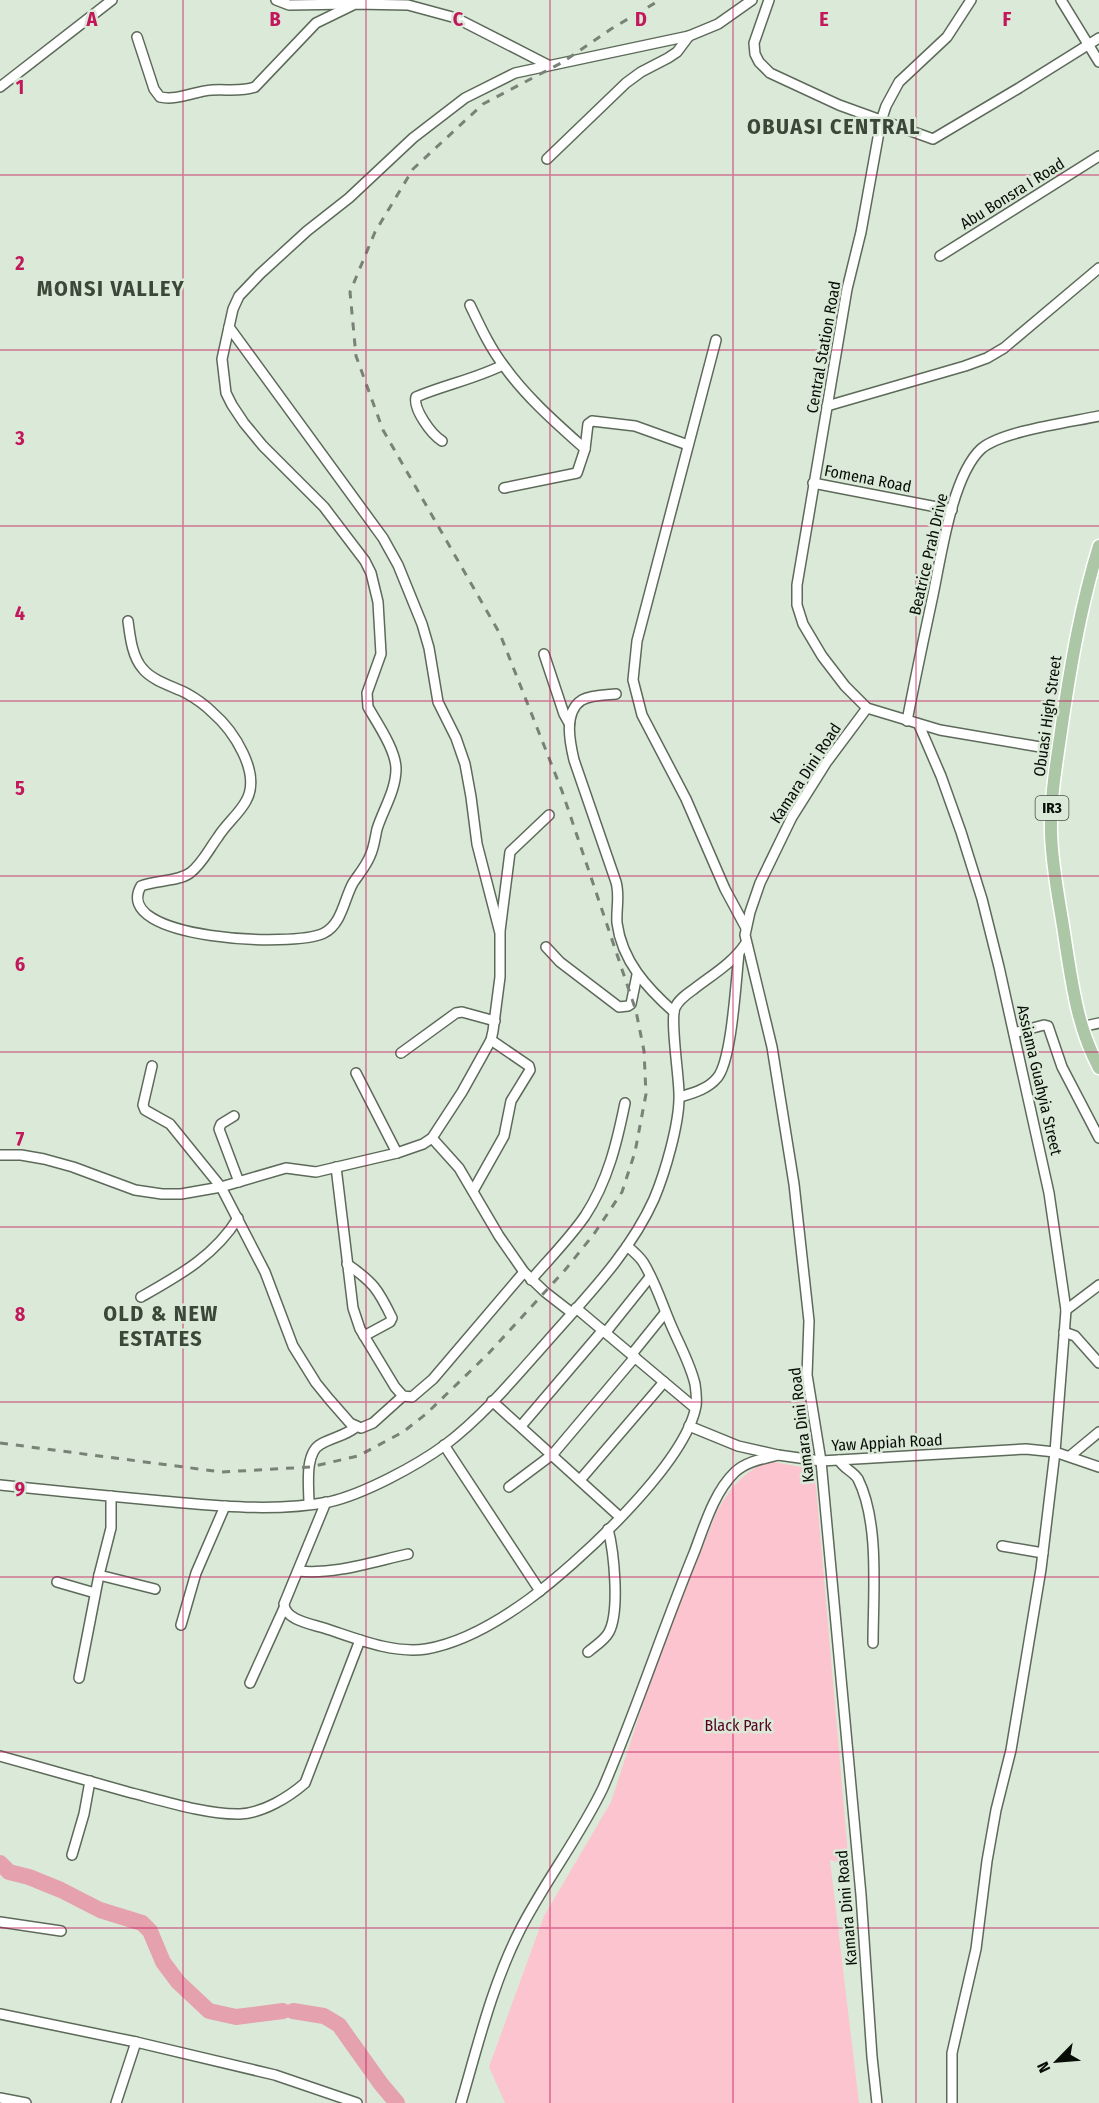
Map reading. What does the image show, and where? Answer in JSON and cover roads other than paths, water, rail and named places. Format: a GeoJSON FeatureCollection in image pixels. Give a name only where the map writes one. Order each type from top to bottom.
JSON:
{"type":"FeatureCollection","features":[{"type":"Feature","properties":{"kind":"main road","name":"Obuasi High Street"},"geometry":{"type":"LineString","coordinates":[[1099,546],[1087,586],[1075,641],[1051,813],[1052,846],[1077,1011],[1081,1027],[1099,1068]]}},
{"type":"Feature","properties":{"kind":"street"},"geometry":{"type":"LineString","coordinates":[[0,87],[112,0]]}},
{"type":"Feature","properties":{"kind":"street"},"geometry":{"type":"LineString","coordinates":[[276,0],[289,5],[408,5],[456,18],[548,65]]}},
{"type":"Feature","properties":{"kind":"street"},"geometry":{"type":"LineString","coordinates":[[129,621],[131,639],[141,667],[150,675],[189,695],[228,727],[241,748],[249,770],[246,802],[203,859],[194,870],[184,876],[141,886],[137,900],[142,909],[164,926],[237,939],[277,940],[323,934],[336,923],[353,883],[371,854],[396,775],[394,756],[368,707],[367,698],[381,654],[378,602],[371,573],[365,561],[324,507],[263,446],[244,423],[226,393],[222,359],[233,309],[239,296],[307,231],[349,198],[430,124],[465,98],[515,73],[689,36],[718,24],[752,0]]}},
{"type":"Feature","properties":{"kind":"street"},"geometry":{"type":"LineString","coordinates":[[769,0],[754,43],[755,54],[759,62],[770,73],[881,121],[933,139],[1099,38]]}},
{"type":"Feature","properties":{"kind":"street","name":"Central Station Road"},"geometry":{"type":"LineString","coordinates":[[867,708],[845,686],[822,656],[804,624],[798,605],[796,585],[848,289],[881,121],[886,106],[900,82],[947,37],[971,0]]}},
{"type":"Feature","properties":{"kind":"street"},"geometry":{"type":"LineString","coordinates":[[1061,0],[1099,62]]}},
{"type":"Feature","properties":{"kind":"street"},"geometry":{"type":"LineString","coordinates":[[137,37],[154,89],[160,97],[167,99],[211,90],[245,90],[255,87],[316,23],[355,4]]}},
{"type":"Feature","properties":{"kind":"street"},"geometry":{"type":"LineString","coordinates":[[547,159],[626,83],[677,52],[689,36]]}},
{"type":"Feature","properties":{"kind":"street","name":"Abu Bonsra I Road"},"geometry":{"type":"LineString","coordinates":[[940,256],[1099,156]]}},
{"type":"Feature","properties":{"kind":"street"},"geometry":{"type":"LineString","coordinates":[[827,406],[930,377],[987,358],[1004,348],[1099,268]]}},
{"type":"Feature","properties":{"kind":"street"},"geometry":{"type":"LineString","coordinates":[[470,305],[503,365],[552,419],[585,449]]}},
{"type":"Feature","properties":{"kind":"street"},"geometry":{"type":"LineString","coordinates":[[229,327],[298,424],[350,491],[383,538],[398,565],[427,640],[438,702],[456,738],[465,764],[477,844],[500,933]]}},
{"type":"Feature","properties":{"kind":"street"},"geometry":{"type":"LineString","coordinates":[[716,340],[637,641],[633,680],[642,716],[686,800],[725,889],[746,928]]}},
{"type":"Feature","properties":{"kind":"street"},"geometry":{"type":"LineString","coordinates":[[442,441],[429,429],[415,402],[416,397],[503,365]]}},
{"type":"Feature","properties":{"kind":"street","name":"Beatrice Prah Drive"},"geometry":{"type":"LineString","coordinates":[[907,721],[946,529],[969,463],[982,448],[1000,437],[1099,416]]}},
{"type":"Feature","properties":{"kind":"street"},"geometry":{"type":"LineString","coordinates":[[504,489],[577,473],[585,449],[588,424],[592,421],[635,426],[688,444]]}},
{"type":"Feature","properties":{"kind":"street","name":"Fomena Road"},"geometry":{"type":"LineString","coordinates":[[813,483],[952,510]]}},
{"type":"Feature","properties":{"kind":"street"},"geometry":{"type":"LineString","coordinates":[[544,654],[569,723],[574,760],[616,882],[619,899],[617,921],[619,934],[637,975],[674,1011]]}},
{"type":"Feature","properties":{"kind":"street"},"geometry":{"type":"LineString","coordinates":[[569,723],[582,700],[616,694]]}},
{"type":"Feature","properties":{"kind":"street"},"geometry":{"type":"LineString","coordinates":[[867,708],[919,725],[1058,750]]}},
{"type":"Feature","properties":{"kind":"street","name":"Kamara Dini Road"},"geometry":{"type":"LineString","coordinates":[[867,708],[826,763],[792,817],[760,883],[746,928],[746,943],[772,1047],[794,1184],[809,1322],[807,1375],[821,1461],[861,1895],[877,2103]]}},
{"type":"Feature","properties":{"kind":"street","name":"Assiama Guahyia Street"},"geometry":{"type":"LineString","coordinates":[[919,725],[951,802],[982,899],[1049,1193],[1066,1310],[1055,1452],[1043,1553],[1011,1750],[996,1810],[987,1861],[976,1949],[952,2053],[952,2103]]}},
{"type":"Feature","properties":{"kind":"street"},"geometry":{"type":"LineString","coordinates":[[0,1155],[21,1155],[44,1159],[148,1193],[181,1194],[221,1187],[286,1168],[310,1172],[336,1167],[397,1153],[423,1144],[432,1138],[462,1092],[491,1040],[500,977],[500,933],[510,852],[549,815]]}},
{"type":"Feature","properties":{"kind":"street"},"geometry":{"type":"LineString","coordinates":[[0,1485],[225,1506],[270,1507],[309,1504],[326,1502],[351,1494],[384,1480],[416,1464],[444,1445],[492,1401],[574,1310],[627,1246],[645,1217],[672,1143],[680,1097],[674,1011],[683,997],[739,953],[746,943]]}},
{"type":"Feature","properties":{"kind":"street"},"geometry":{"type":"LineString","coordinates":[[546,947],[560,962],[619,1007],[631,1004],[637,975]]}},
{"type":"Feature","properties":{"kind":"street"},"geometry":{"type":"LineString","coordinates":[[680,1097],[705,1088],[721,1073],[726,1060],[739,953]]}},
{"type":"Feature","properties":{"kind":"street"},"geometry":{"type":"LineString","coordinates":[[401,1053],[456,1013],[462,1012],[495,1021]]}},
{"type":"Feature","properties":{"kind":"street"},"geometry":{"type":"LineString","coordinates":[[1081,1027],[1099,1023]]}},
{"type":"Feature","properties":{"kind":"street"},"geometry":{"type":"LineString","coordinates":[[1014,1033],[1048,1026],[1066,1076],[1099,1138]]}},
{"type":"Feature","properties":{"kind":"street"},"geometry":{"type":"LineString","coordinates":[[472,1191],[504,1136],[511,1101],[530,1070],[530,1066],[491,1040]]}},
{"type":"Feature","properties":{"kind":"street"},"geometry":{"type":"LineString","coordinates":[[152,1066],[142,1105],[145,1110],[170,1124],[221,1187],[264,1272],[293,1346],[316,1383],[350,1423],[361,1428],[373,1423],[403,1396]]}},
{"type":"Feature","properties":{"kind":"street"},"geometry":{"type":"LineString","coordinates":[[356,1073],[397,1153]]}},
{"type":"Feature","properties":{"kind":"street"},"geometry":{"type":"LineString","coordinates":[[531,1280],[572,1232],[590,1206],[609,1168],[625,1103]]}},
{"type":"Feature","properties":{"kind":"street"},"geometry":{"type":"LineString","coordinates":[[234,1116],[221,1124],[219,1129],[239,1182]]}},
{"type":"Feature","properties":{"kind":"street"},"geometry":{"type":"LineString","coordinates":[[432,1138],[454,1161],[499,1236],[531,1280],[604,1331],[695,1408]]}},
{"type":"Feature","properties":{"kind":"street"},"geometry":{"type":"LineString","coordinates":[[336,1167],[353,1308],[364,1336],[395,1387],[403,1396],[412,1397],[433,1379],[524,1272]]}},
{"type":"Feature","properties":{"kind":"street"},"geometry":{"type":"LineString","coordinates":[[141,1297],[208,1255],[238,1218]]}},
{"type":"Feature","properties":{"kind":"street"},"geometry":{"type":"LineString","coordinates":[[284,1608],[296,1619],[360,1640],[410,1650],[444,1645],[487,1625],[540,1591],[621,1516],[667,1463],[689,1426],[697,1396],[694,1383],[650,1277],[639,1257],[627,1246]]}},
{"type":"Feature","properties":{"kind":"street"},"geometry":{"type":"LineString","coordinates":[[346,1264],[368,1279],[381,1295],[392,1318],[390,1322],[364,1336]]}},
{"type":"Feature","properties":{"kind":"street"},"geometry":{"type":"LineString","coordinates":[[521,1426],[650,1277]]}},
{"type":"Feature","properties":{"kind":"street"},"geometry":{"type":"LineString","coordinates":[[1066,1310],[1099,1285]]}},
{"type":"Feature","properties":{"kind":"street"},"geometry":{"type":"LineString","coordinates":[[509,1487],[553,1454],[665,1313]]}},
{"type":"Feature","properties":{"kind":"street"},"geometry":{"type":"LineString","coordinates":[[1064,1332],[1075,1336],[1099,1363]]}},
{"type":"Feature","properties":{"kind":"street"},"geometry":{"type":"LineString","coordinates":[[580,1480],[664,1382]]}},
{"type":"Feature","properties":{"kind":"street"},"geometry":{"type":"LineString","coordinates":[[492,1401],[621,1516]]}},
{"type":"Feature","properties":{"kind":"street","name":"Yaw Appiah Road"},"geometry":{"type":"LineString","coordinates":[[689,1426],[738,1446],[821,1461],[1039,1449],[1070,1456],[1099,1467]]}},
{"type":"Feature","properties":{"kind":"street"},"geometry":{"type":"LineString","coordinates":[[309,1504],[311,1455],[315,1448],[347,1434],[356,1427]]}},
{"type":"Feature","properties":{"kind":"street"},"geometry":{"type":"LineString","coordinates":[[1070,1456],[1099,1432]]}},
{"type":"Feature","properties":{"kind":"street"},"geometry":{"type":"LineString","coordinates":[[444,1445],[540,1591]]}},
{"type":"Feature","properties":{"kind":"street"},"geometry":{"type":"LineString","coordinates":[[460,2103],[492,1998],[511,1948],[531,1911],[590,1816],[603,1788],[684,1576],[713,1507],[722,1489],[735,1472],[753,1462],[778,1455]]}},
{"type":"Feature","properties":{"kind":"street"},"geometry":{"type":"LineString","coordinates":[[839,1460],[842,1466],[857,1478],[870,1518],[873,1643]]}},
{"type":"Feature","properties":{"kind":"street"},"geometry":{"type":"LineString","coordinates":[[79,1678],[95,1593],[111,1528],[111,1496]]}},
{"type":"Feature","properties":{"kind":"street"},"geometry":{"type":"LineString","coordinates":[[249,1683],[284,1608],[287,1594],[326,1502]]}},
{"type":"Feature","properties":{"kind":"street"},"geometry":{"type":"LineString","coordinates":[[181,1625],[196,1573],[225,1506]]}},
{"type":"Feature","properties":{"kind":"street"},"geometry":{"type":"LineString","coordinates":[[588,1652],[608,1633],[612,1621],[613,1549],[608,1529]]}},
{"type":"Feature","properties":{"kind":"street"},"geometry":{"type":"LineString","coordinates":[[1002,1546],[1043,1553]]}},
{"type":"Feature","properties":{"kind":"street"},"geometry":{"type":"LineString","coordinates":[[298,1571],[341,1569],[408,1554]]}},
{"type":"Feature","properties":{"kind":"street"},"geometry":{"type":"LineString","coordinates":[[99,1575],[155,1589]]}},
{"type":"Feature","properties":{"kind":"street"},"geometry":{"type":"LineString","coordinates":[[57,1582],[95,1593]]}},
{"type":"Feature","properties":{"kind":"street"},"geometry":{"type":"LineString","coordinates":[[0,1756],[165,1802],[240,1814],[259,1810],[294,1792],[305,1783],[360,1640]]}},
{"type":"Feature","properties":{"kind":"street"},"geometry":{"type":"LineString","coordinates":[[72,1855],[84,1814],[90,1781]]}},
{"type":"Feature","properties":{"kind":"street"},"geometry":{"type":"LineString","coordinates":[[0,1922],[61,1931]]}},
{"type":"Feature","properties":{"kind":"street"},"geometry":{"type":"LineString","coordinates":[[0,2014],[274,2074],[357,2103]]}},
{"type":"Feature","properties":{"kind":"street"},"geometry":{"type":"LineString","coordinates":[[116,2103],[136,2042]]}},
{"type":"Feature","properties":{"kind":"street"},"geometry":{"type":"LineString","coordinates":[[0,2098],[26,2103]]}},
{"type":"Feature","properties":{"kind":"waterway"},"geometry":{"type":"LineString","coordinates":[[0,1863],[9,1872],[29,1877],[61,1890],[100,1910],[142,1923],[150,1931],[163,1962],[178,1982],[209,2011],[236,2017],[283,2011]]}},
{"type":"Feature","properties":{"kind":"waterway"},"geometry":{"type":"LineString","coordinates":[[293,2011],[324,2016],[339,2025],[397,2103]]}},
{"type":"Feature","properties":{"kind":"railway"},"geometry":{"type":"LineString","coordinates":[[0,1443],[222,1472],[310,1467],[358,1456],[403,1432],[426,1414],[488,1354],[565,1270],[594,1234],[622,1192],[635,1152],[646,1094],[644,1051],[636,1011],[562,791],[500,634],[383,430],[356,356],[350,292],[375,232],[413,169],[483,104],[563,62],[611,29],[660,0]]}},
{"type":"Feature","properties":{"kind":"district","name":"OBUASI CENTRAL"},"geometry":{"type":"Point","coordinates":[834,126]}},
{"type":"Feature","properties":{"kind":"district","name":"MONSI VALLEY"},"geometry":{"type":"Point","coordinates":[111,288]}},
{"type":"Feature","properties":{"kind":"district","name":"OLD & NEW ESTATES"},"geometry":{"type":"Point","coordinates":[161,1326]}},
{"type":"Feature","properties":{"kind":"park label","name":"Black Park"},"geometry":{"type":"Point","coordinates":[738,1725]}}]}
